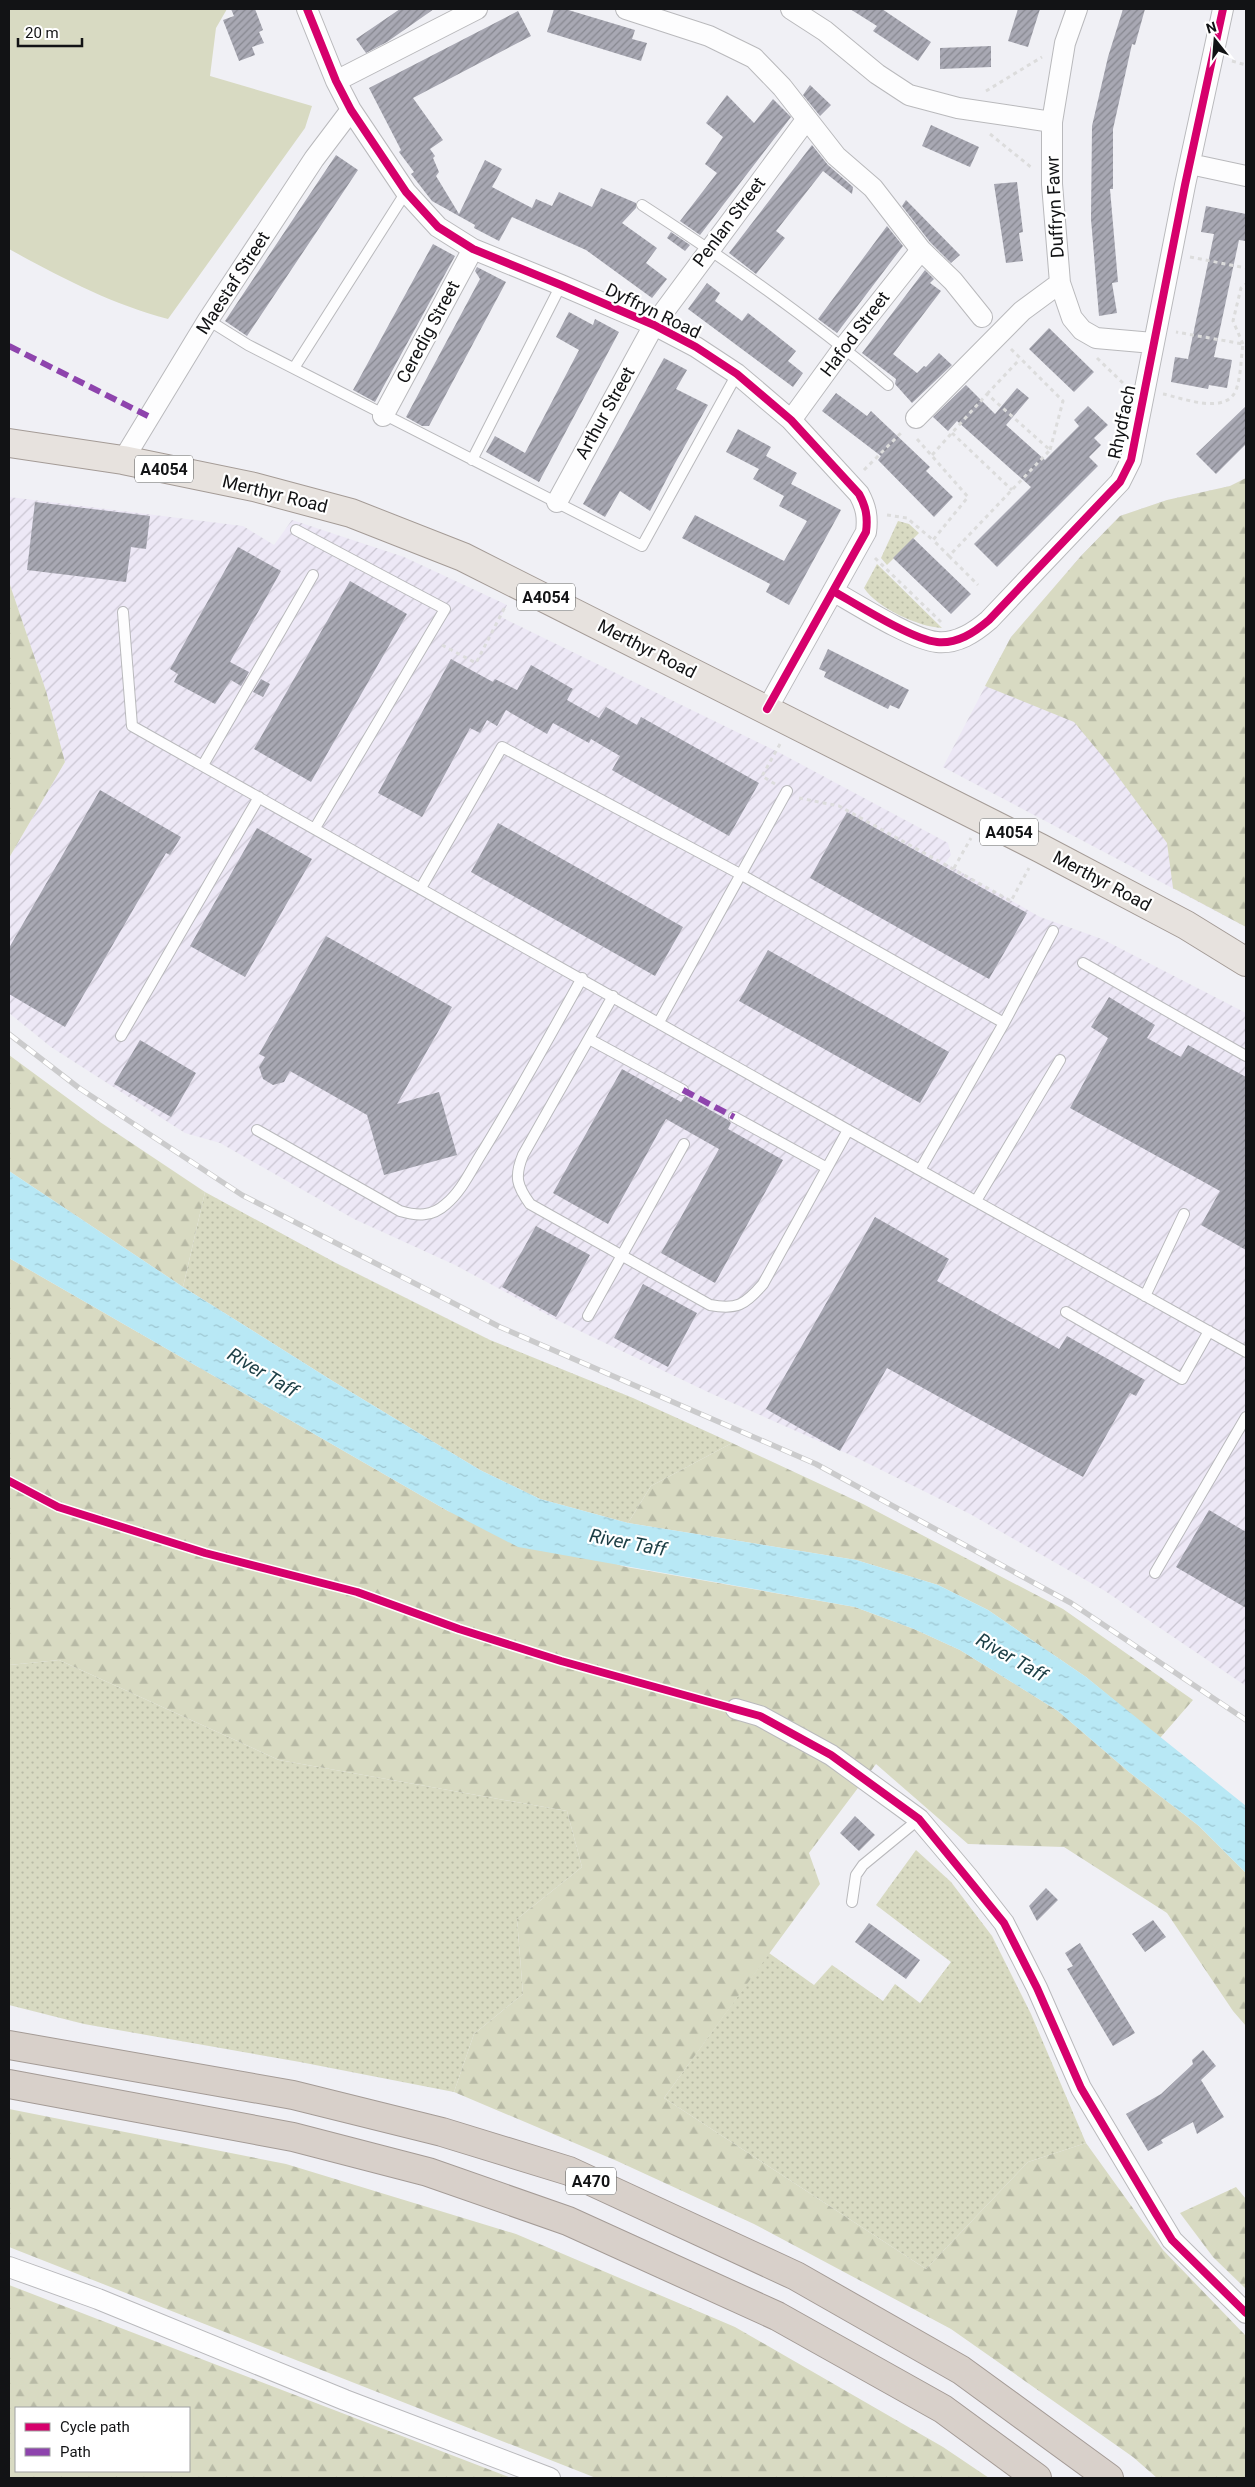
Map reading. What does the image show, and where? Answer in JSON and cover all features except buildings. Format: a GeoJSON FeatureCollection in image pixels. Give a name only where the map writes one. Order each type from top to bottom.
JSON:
{"type":"FeatureCollection","features":[{"type":"Feature","properties":{"kind":"highway","name":"A470"},"geometry":{"type":"LineString","coordinates":[[9,2045],[293,2095],[442,2132],[569,2171],[796,2276],[870,2318],[961,2370],[1109,2478]]}},
{"type":"Feature","properties":{"kind":"highway","name":"A470"},"geometry":{"type":"LineString","coordinates":[[9,2084],[293,2137],[428,2172],[568,2221],[777,2316],[943,2409],[1038,2478]]}},
{"type":"Feature","properties":{"kind":"main road","name":"Merthyr Road"},"geometry":{"type":"LineString","coordinates":[[9,443],[123,460],[254,487],[351,513],[463,557],[518,583],[1040,848],[1186,925],[1246,962]]}},
{"type":"Feature","properties":{"kind":"street","name":"Dyffryn Road"},"geometry":{"type":"LineString","coordinates":[[307,9],[336,82],[352,110],[406,192],[438,227],[473,249],[654,325],[696,346],[737,374],[791,420],[852,483],[866,506],[868,518]]}},
{"type":"Feature","properties":{"kind":"street"},"geometry":{"type":"LineString","coordinates":[[336,82],[476,9]]}},
{"type":"Feature","properties":{"kind":"street"},"geometry":{"type":"LineString","coordinates":[[626,9],[709,36],[754,58],[782,87],[836,156],[873,188],[921,250],[953,280],[982,317]]}},
{"type":"Feature","properties":{"kind":"street"},"geometry":{"type":"LineString","coordinates":[[791,9],[825,31],[877,74],[909,95],[958,108],[1052,122]]}},
{"type":"Feature","properties":{"kind":"street","name":"Duffryn Fawr"},"geometry":{"type":"LineString","coordinates":[[1077,9],[1065,43],[1052,122],[1052,184],[1060,283],[1072,318],[1082,330],[1096,338],[1154,336]]}},
{"type":"Feature","properties":{"kind":"street","name":"Rhydfach"},"geometry":{"type":"LineString","coordinates":[[833,591],[920,638],[938,643],[959,640],[974,633],[989,620],[1120,482],[1131,460],[1154,336],[1223,9]]}},
{"type":"Feature","properties":{"kind":"street","name":"Maestaf Street"},"geometry":{"type":"LineString","coordinates":[[123,460],[208,320],[314,159],[352,110]]}},
{"type":"Feature","properties":{"kind":"street","name":"Penlan Street"},"geometry":{"type":"LineString","coordinates":[[654,325],[709,248],[806,120]]}},
{"type":"Feature","properties":{"kind":"street"},"geometry":{"type":"LineString","coordinates":[[1190,164],[1246,176]]}},
{"type":"Feature","properties":{"kind":"street","name":"Ceredig Street"},"geometry":{"type":"LineString","coordinates":[[384,416],[473,249]]}},
{"type":"Feature","properties":{"kind":"street","name":"Hafod Street"},"geometry":{"type":"LineString","coordinates":[[791,420],[844,347],[921,250]]}},
{"type":"Feature","properties":{"kind":"street"},"geometry":{"type":"LineString","coordinates":[[911,423],[1022,311],[1060,283]]}},
{"type":"Feature","properties":{"kind":"street","name":"Arthur Street"},"geometry":{"type":"LineString","coordinates":[[557,502],[654,325]]}},
{"type":"Feature","properties":{"kind":"street"},"geometry":{"type":"LineString","coordinates":[[767,709],[866,532],[868,518]]}},
{"type":"Feature","properties":{"kind":"street"},"geometry":{"type":"LineString","coordinates":[[736,1709],[760,1716],[831,1755],[919,1819],[1004,1923],[1037,1988],[1082,2088],[1172,2240],[1246,2313]]}},
{"type":"Feature","properties":{"kind":"street"},"geometry":{"type":"LineString","coordinates":[[9,2267],[98,2299],[345,2400],[550,2478]]}},
{"type":"Feature","properties":{"kind":"lane"},"geometry":{"type":"LineString","coordinates":[[294,368],[406,192]]}},
{"type":"Feature","properties":{"kind":"lane"},"geometry":{"type":"LineString","coordinates":[[642,205],[709,248],[844,347],[888,385]]}},
{"type":"Feature","properties":{"kind":"lane"},"geometry":{"type":"LineString","coordinates":[[472,460],[561,285]]}},
{"type":"Feature","properties":{"kind":"lane"},"geometry":{"type":"LineString","coordinates":[[208,320],[248,345],[384,416],[642,546],[737,374]]}},
{"type":"Feature","properties":{"kind":"lane"},"geometry":{"type":"LineString","coordinates":[[296,530],[445,609],[315,828]]}},
{"type":"Feature","properties":{"kind":"lane"},"geometry":{"type":"LineString","coordinates":[[203,765],[313,575]]}},
{"type":"Feature","properties":{"kind":"lane"},"geometry":{"type":"LineString","coordinates":[[123,612],[132,726],[1246,1352]]}},
{"type":"Feature","properties":{"kind":"lane"},"geometry":{"type":"LineString","coordinates":[[420,888],[502,747],[740,874],[1004,1023]]}},
{"type":"Feature","properties":{"kind":"lane"},"geometry":{"type":"LineString","coordinates":[[659,1022],[787,791]]}},
{"type":"Feature","properties":{"kind":"lane"},"geometry":{"type":"LineString","coordinates":[[120,1036],[258,796]]}},
{"type":"Feature","properties":{"kind":"lane"},"geometry":{"type":"LineString","coordinates":[[920,1170],[1004,1023],[1053,931]]}},
{"type":"Feature","properties":{"kind":"lane"},"geometry":{"type":"LineString","coordinates":[[1083,963],[1246,1056]]}},
{"type":"Feature","properties":{"kind":"lane"},"geometry":{"type":"LineString","coordinates":[[257,1130],[400,1211],[414,1215],[426,1215],[437,1211],[447,1204],[464,1181],[513,1101],[582,978]]}},
{"type":"Feature","properties":{"kind":"lane"},"geometry":{"type":"LineString","coordinates":[[613,996],[517,1171],[520,1190],[530,1204],[710,1305],[729,1309],[748,1301],[763,1284],[848,1130]]}},
{"type":"Feature","properties":{"kind":"lane"},"geometry":{"type":"LineString","coordinates":[[589,1039],[683,1090]]}},
{"type":"Feature","properties":{"kind":"lane"},"geometry":{"type":"LineString","coordinates":[[976,1201],[1060,1060]]}},
{"type":"Feature","properties":{"kind":"lane"},"geometry":{"type":"LineString","coordinates":[[734,1117],[827,1168]]}},
{"type":"Feature","properties":{"kind":"lane"},"geometry":{"type":"LineString","coordinates":[[588,1316],[684,1144]]}},
{"type":"Feature","properties":{"kind":"lane"},"geometry":{"type":"LineString","coordinates":[[1146,1296],[1184,1214]]}},
{"type":"Feature","properties":{"kind":"lane"},"geometry":{"type":"LineString","coordinates":[[1066,1312],[1182,1380],[1209,1331]]}},
{"type":"Feature","properties":{"kind":"lane"},"geometry":{"type":"LineString","coordinates":[[1156,1573],[1246,1417]]}},
{"type":"Feature","properties":{"kind":"lane"},"geometry":{"type":"LineString","coordinates":[[852,1902],[856,1875],[863,1865],[874,1854],[919,1819]]}},
{"type":"Feature","properties":{"kind":"path"},"geometry":{"type":"LineString","coordinates":[[1171,254],[1246,268]]}},
{"type":"Feature","properties":{"kind":"path"},"geometry":{"type":"LineString","coordinates":[[1144,389],[1210,404],[1219,404],[1228,400],[1237,389],[1243,344],[1233,322],[1241,288],[1246,284]]}},
{"type":"Feature","properties":{"kind":"path"},"geometry":{"type":"LineString","coordinates":[[950,556],[1050,450],[1062,401],[997,335]]}},
{"type":"Feature","properties":{"kind":"path"},"geometry":{"type":"LineString","coordinates":[[1154,336],[1243,344]]}},
{"type":"Feature","properties":{"kind":"path"},"geometry":{"type":"LineString","coordinates":[[932,455],[1020,359]]}},
{"type":"Feature","properties":{"kind":"path"},"geometry":{"type":"LineString","coordinates":[[987,394],[1050,450]]}},
{"type":"Feature","properties":{"kind":"path"},"geometry":{"type":"LineString","coordinates":[[852,483],[911,423],[932,455],[968,497],[933,540]]}},
{"type":"Feature","properties":{"kind":"path"},"geometry":{"type":"LineString","coordinates":[[952,433],[1012,490]]}},
{"type":"Feature","properties":{"kind":"path"},"geometry":{"type":"LineString","coordinates":[[868,518],[894,515],[907,518],[950,556],[978,585]]}},
{"type":"Feature","properties":{"kind":"path"},"geometry":{"type":"LineString","coordinates":[[856,550],[877,559],[959,640]]}},
{"type":"Feature","properties":{"kind":"path"},"geometry":{"type":"LineString","coordinates":[[428,638],[476,663],[518,583]]}},
{"type":"Feature","properties":{"kind":"path"},"geometry":{"type":"LineString","coordinates":[[792,722],[762,776],[800,799],[839,806],[1011,901],[1040,848]]}},
{"type":"Feature","properties":{"kind":"path"},"geometry":{"type":"LineString","coordinates":[[954,868],[981,818]]}},
{"type":"Feature","properties":{"kind":"shaded area"},"geometry":{"type":"Polygon","coordinates":[[[1246,478],[1246,927],[943,767],[1011,637],[1081,556],[1120,516],[1167,500],[1230,486],[1246,478]]]}},
{"type":"Feature","properties":{"kind":"shaded area"},"geometry":{"type":"Polygon","coordinates":[[[9,497],[243,526],[274,545],[292,520],[404,557],[507,605],[501,617],[780,753],[948,843],[951,855],[945,863],[1040,917],[1102,939],[1246,1013],[1246,1686],[1105,1591],[970,1514],[855,1457],[710,1393],[561,1322],[455,1265],[354,1219],[220,1143],[185,1133],[51,1047],[9,1013],[9,858],[65,762],[46,691],[9,582],[9,497]]]}},
{"type":"Feature","properties":{"kind":"green space"},"geometry":{"type":"Polygon","coordinates":[[[9,9],[227,9],[216,28],[210,76],[312,106],[305,128],[168,319],[106,298],[9,249],[9,9]]]}},
{"type":"Feature","properties":{"kind":"green space"},"geometry":{"type":"Polygon","coordinates":[[[1246,478],[1246,927],[1173,888],[1167,843],[1108,763],[1074,722],[985,686],[1011,637],[1081,556],[1120,516],[1167,500],[1230,486],[1246,478]]]}},
{"type":"Feature","properties":{"kind":"green space"},"geometry":{"type":"Polygon","coordinates":[[[898,521],[909,524],[919,533],[887,565],[881,558],[898,521]]]}},
{"type":"Feature","properties":{"kind":"green space"},"geometry":{"type":"Polygon","coordinates":[[[877,564],[942,628],[911,620],[878,603],[864,588],[877,564]]]}},
{"type":"Feature","properties":{"kind":"green space"},"geometry":{"type":"Polygon","coordinates":[[[9,582],[46,691],[65,762],[9,858],[9,582]]]}},
{"type":"Feature","properties":{"kind":"green space"},"geometry":{"type":"Polygon","coordinates":[[[9,1055],[100,1122],[205,1192],[183,1287],[9,1171],[9,1055]]]}},
{"type":"Feature","properties":{"kind":"green space"},"geometry":{"type":"Polygon","coordinates":[[[205,1192],[336,1263],[490,1340],[633,1398],[732,1443],[651,1486],[628,1523],[540,1499],[480,1470],[331,1380],[183,1287],[205,1192]]]}},
{"type":"Feature","properties":{"kind":"green space"},"geometry":{"type":"Polygon","coordinates":[[[9,1258],[448,1511],[626,1567],[855,1607],[914,1629],[960,1650],[1058,1711],[1129,1772],[1199,1826],[1246,1873],[1246,2026],[1233,2011],[1167,1913],[1064,1847],[968,1844],[876,1764],[809,1853],[820,1884],[664,2098],[926,2269],[1028,2162],[1086,2143],[1163,2250],[1246,2336],[1246,2478],[1157,2478],[1133,2457],[951,2329],[754,2224],[617,2161],[454,2092],[474,2034],[523,1994],[517,1919],[582,1867],[567,1811],[279,1760],[59,1660],[9,1665],[9,1258]]]}},
{"type":"Feature","properties":{"kind":"green space"},"geometry":{"type":"Polygon","coordinates":[[[732,1443],[863,1504],[1063,1609],[1193,1700],[1160,1738],[1086,1677],[988,1610],[938,1585],[856,1560],[628,1523],[651,1486],[732,1443]]]}},
{"type":"Feature","properties":{"kind":"green space"},"geometry":{"type":"Polygon","coordinates":[[[59,1660],[279,1760],[567,1811],[582,1867],[517,1919],[523,1994],[474,2034],[454,2092],[300,2062],[84,2024],[9,2005],[9,1665],[59,1660]]]}},
{"type":"Feature","properties":{"kind":"green space"},"geometry":{"type":"Polygon","coordinates":[[[916,1850],[951,1882],[992,1936],[1031,2014],[1086,2143],[1028,2162],[926,2269],[664,2098],[769,1953],[814,1985],[832,1965],[883,2001],[895,1984],[920,2003],[951,1962],[876,1905],[916,1850]]]}},
{"type":"Feature","properties":{"kind":"green space"},"geometry":{"type":"Polygon","coordinates":[[[9,2109],[286,2164],[516,2234],[735,2327],[943,2447],[989,2478],[596,2478],[9,2247],[9,2109]]]}},
{"type":"Feature","properties":{"kind":"green space"},"geometry":{"type":"Polygon","coordinates":[[[1236,2187],[1246,2199],[1246,2289],[1213,2257],[1180,2213],[1236,2187]]]}},
{"type":"Feature","properties":{"kind":"green space"},"geometry":{"type":"Polygon","coordinates":[[[9,2285],[511,2478],[9,2478],[9,2285]]]}},
{"type":"Feature","properties":{"kind":"water","name":"River Taff"},"geometry":{"type":"Polygon","coordinates":[[[9,1171],[183,1287],[331,1380],[480,1470],[540,1499],[628,1523],[856,1560],[938,1585],[988,1610],[1086,1677],[1246,1806],[1246,1873],[1199,1826],[1129,1772],[1058,1711],[960,1650],[914,1629],[855,1607],[518,1547],[448,1511],[9,1258],[9,1171]]]}},
{"type":"Feature","properties":{"kind":"railway"},"geometry":{"type":"LineString","coordinates":[[9,1034],[79,1088],[242,1195],[500,1327],[816,1464],[1071,1603],[1246,1720]]}},
{"type":"Feature","properties":{"kind":"marked path"},"geometry":{"type":"LineString","coordinates":[[9,346],[148,416]]}},
{"type":"Feature","properties":{"kind":"marked path"},"geometry":{"type":"LineString","coordinates":[[683,1090],[734,1117]]}},
{"type":"Feature","properties":{"kind":"cycle path"},"geometry":{"type":"LineString","coordinates":[[307,9],[336,81],[351,110],[406,192],[438,227],[473,249],[654,325],[696,347],[737,374],[791,420],[859,494],[866,512],[866,532],[767,709]]}},
{"type":"Feature","properties":{"kind":"cycle path"},"geometry":{"type":"LineString","coordinates":[[833,591],[885,621],[927,640],[944,642],[958,639],[971,633],[989,620],[1120,482],[1131,460],[1185,185],[1223,9]]}},
{"type":"Feature","properties":{"kind":"cycle path"},"geometry":{"type":"LineString","coordinates":[[9,1481],[58,1507],[205,1553],[357,1592],[459,1629],[561,1661],[760,1716],[831,1755],[919,1819],[1004,1923],[1037,1988],[1081,2088],[1172,2240],[1246,2313]]}}]}
